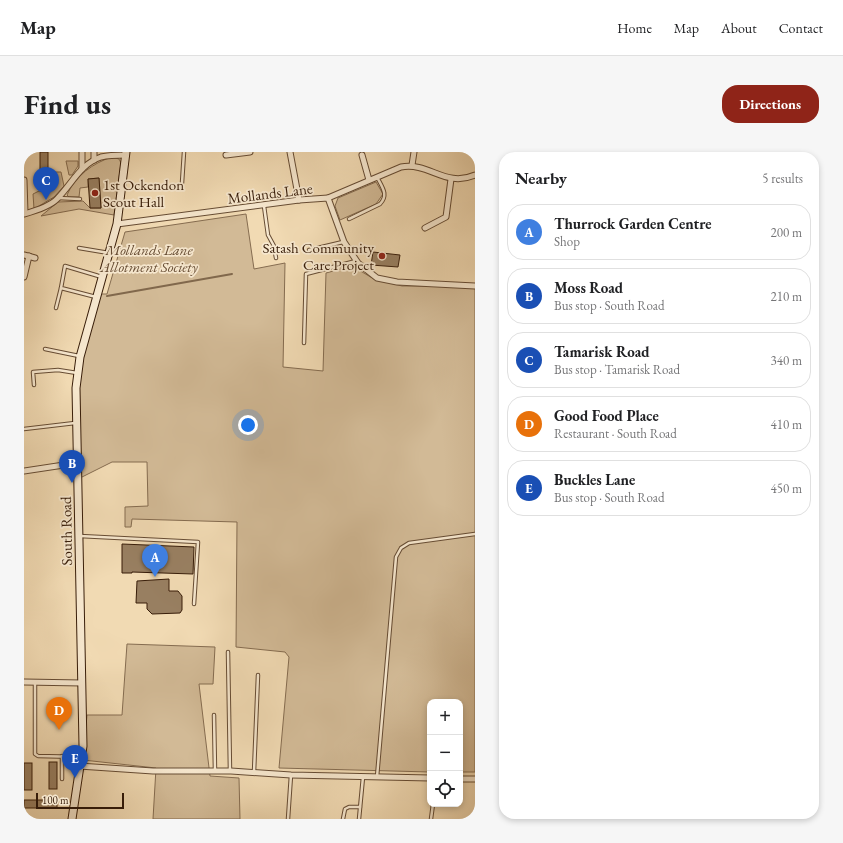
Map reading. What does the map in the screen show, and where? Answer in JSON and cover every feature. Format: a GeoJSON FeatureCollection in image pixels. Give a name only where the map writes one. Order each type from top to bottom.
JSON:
{"type":"FeatureCollection","features":[{"type":"Feature","properties":{"kind":"main road","name":"South Road"},"geometry":{"type":"LineString","coordinates":[[72,819],[79,766],[82,757],[80,536],[77,462],[78,373],[80,357],[117,224],[126,154]]}},
{"type":"Feature","properties":{"kind":"street"},"geometry":{"type":"LineString","coordinates":[[82,152],[82,169]]}},
{"type":"Feature","properties":{"kind":"street"},"geometry":{"type":"LineString","coordinates":[[94,152],[94,160]]}},
{"type":"Feature","properties":{"kind":"street"},"geometry":{"type":"LineString","coordinates":[[226,154],[250,152]]}},
{"type":"Feature","properties":{"kind":"street"},"geometry":{"type":"LineString","coordinates":[[290,152],[299,200]]}},
{"type":"Feature","properties":{"kind":"street"},"geometry":{"type":"LineString","coordinates":[[412,165],[414,152]]}},
{"type":"Feature","properties":{"kind":"street"},"geometry":{"type":"LineString","coordinates":[[24,180],[25,214],[38,210],[58,198],[82,169],[94,160],[102,157],[126,154]]}},
{"type":"Feature","properties":{"kind":"street"},"geometry":{"type":"LineString","coordinates":[[362,155],[369,180]]}},
{"type":"Feature","properties":{"kind":"street"},"geometry":{"type":"LineString","coordinates":[[328,198],[401,167],[412,165],[451,180],[467,179],[475,175]]}},
{"type":"Feature","properties":{"kind":"street"},"geometry":{"type":"LineString","coordinates":[[425,228],[446,217],[451,180]]}},
{"type":"Feature","properties":{"kind":"street","name":"Mollands Lane"},"geometry":{"type":"LineString","coordinates":[[117,224],[299,200],[328,198],[344,242],[357,261],[377,278],[397,282],[475,286]]}},
{"type":"Feature","properties":{"kind":"street"},"geometry":{"type":"LineString","coordinates":[[24,278],[29,256]]}},
{"type":"Feature","properties":{"kind":"street"},"geometry":{"type":"LineString","coordinates":[[24,471],[77,462]]}},
{"type":"Feature","properties":{"kind":"street"},"geometry":{"type":"LineString","coordinates":[[24,682],[82,683]]}},
{"type":"Feature","properties":{"kind":"street"},"geometry":{"type":"LineString","coordinates":[[79,766],[146,771],[230,771],[291,775],[427,778]]}},
{"type":"Feature","properties":{"kind":"street"},"geometry":{"type":"LineString","coordinates":[[463,779],[475,779]]}},
{"type":"Feature","properties":{"kind":"lane"},"geometry":{"type":"LineString","coordinates":[[182,183],[184,152]]}},
{"type":"Feature","properties":{"kind":"lane"},"geometry":{"type":"LineString","coordinates":[[349,219],[380,204],[383,201],[385,195],[377,177]]}},
{"type":"Feature","properties":{"kind":"lane"},"geometry":{"type":"LineString","coordinates":[[58,198],[80,199]]}},
{"type":"Feature","properties":{"kind":"lane"},"geometry":{"type":"LineString","coordinates":[[264,205],[268,235],[274,246],[276,258]]}},
{"type":"Feature","properties":{"kind":"lane"},"geometry":{"type":"LineString","coordinates":[[309,250],[344,242]]}},
{"type":"Feature","properties":{"kind":"lane"},"geometry":{"type":"LineString","coordinates":[[79,248],[109,254]]}},
{"type":"Feature","properties":{"kind":"lane"},"geometry":{"type":"LineString","coordinates":[[304,343],[306,274],[357,261]]}},
{"type":"Feature","properties":{"kind":"lane"},"geometry":{"type":"LineString","coordinates":[[56,308],[65,266],[102,277]]}},
{"type":"Feature","properties":{"kind":"lane"},"geometry":{"type":"LineString","coordinates":[[61,288],[97,297]]}},
{"type":"Feature","properties":{"kind":"lane"},"geometry":{"type":"LineString","coordinates":[[45,349],[80,357]]}},
{"type":"Feature","properties":{"kind":"lane"},"geometry":{"type":"LineString","coordinates":[[34,385],[33,372],[58,370],[78,373]]}},
{"type":"Feature","properties":{"kind":"lane"},"geometry":{"type":"LineString","coordinates":[[24,429],[77,423]]}},
{"type":"Feature","properties":{"kind":"lane"},"geometry":{"type":"LineString","coordinates":[[377,778],[396,556],[402,548],[409,543],[475,534]]}},
{"type":"Feature","properties":{"kind":"lane"},"geometry":{"type":"LineString","coordinates":[[80,536],[198,542],[194,604]]}},
{"type":"Feature","properties":{"kind":"lane"},"geometry":{"type":"LineString","coordinates":[[228,652],[230,771]]}},
{"type":"Feature","properties":{"kind":"lane"},"geometry":{"type":"LineString","coordinates":[[254,773],[258,675]]}},
{"type":"Feature","properties":{"kind":"lane"},"geometry":{"type":"LineString","coordinates":[[35,682],[35,754],[38,756],[82,757]]}},
{"type":"Feature","properties":{"kind":"lane"},"geometry":{"type":"LineString","coordinates":[[214,715],[215,772]]}},
{"type":"Feature","properties":{"kind":"lane"},"geometry":{"type":"LineString","coordinates":[[62,756],[62,779]]}},
{"type":"Feature","properties":{"kind":"lane"},"geometry":{"type":"LineString","coordinates":[[288,819],[291,775]]}},
{"type":"Feature","properties":{"kind":"lane"},"geometry":{"type":"LineString","coordinates":[[359,819],[363,777]]}},
{"type":"Feature","properties":{"kind":"lane"},"geometry":{"type":"LineString","coordinates":[[342,819],[345,809],[349,807],[360,807]]}},
{"type":"Feature","properties":{"kind":"lane"},"geometry":{"type":"LineString","coordinates":[[431,819],[432,807]]}},
{"type":"Feature","properties":{"kind":"green space"},"geometry":{"type":"Polygon","coordinates":[[[112,157],[119,159],[121,163],[114,215],[79,209],[41,216],[58,202],[83,201],[90,208],[101,208],[99,178],[88,179],[88,187],[80,188],[79,197],[69,197],[67,195],[70,188],[85,171],[112,157]]]}},
{"type":"Feature","properties":{"kind":"green space"},"geometry":{"type":"Polygon","coordinates":[[[66,161],[78,161],[78,166],[72,175],[69,175],[66,161]]]}},
{"type":"Feature","properties":{"kind":"green space"},"geometry":{"type":"Polygon","coordinates":[[[52,172],[61,172],[64,186],[54,197],[34,209],[33,194],[39,191],[53,190],[52,172]]]}},
{"type":"Feature","properties":{"kind":"green space"},"geometry":{"type":"Polygon","coordinates":[[[376,182],[383,194],[376,204],[340,220],[335,206],[338,198],[376,182]]]}},
{"type":"Feature","properties":{"kind":"green space","name":"Mollands Lane Allotment Society"},"geometry":{"type":"Polygon","coordinates":[[[246,214],[254,269],[285,263],[283,367],[323,371],[326,273],[352,266],[374,279],[402,286],[475,286],[475,772],[463,772],[463,699],[427,699],[427,772],[279,768],[289,657],[285,652],[236,647],[237,522],[132,519],[131,527],[125,527],[125,507],[148,506],[147,462],[112,462],[80,478],[79,391],[82,361],[101,294],[107,294],[125,232],[246,214]]]}},
{"type":"Feature","properties":{"kind":"green space"},"geometry":{"type":"Polygon","coordinates":[[[127,644],[215,647],[213,684],[199,684],[210,776],[239,778],[240,819],[153,819],[156,768],[83,760],[87,715],[122,715],[127,644]]]}},
{"type":"Feature","properties":{"kind":"building"},"geometry":{"type":"Polygon","coordinates":[[[40,152],[48,152],[48,187],[40,187],[40,152]]]}},
{"type":"Feature","properties":{"kind":"building","name":"1st Ockendon Scout Hall"},"geometry":{"type":"Polygon","coordinates":[[[99,178],[101,208],[90,208],[88,179],[99,178]]]}},
{"type":"Feature","properties":{"kind":"building"},"geometry":{"type":"Polygon","coordinates":[[[373,252],[400,255],[398,267],[371,265],[373,252]]]}},
{"type":"Feature","properties":{"kind":"building"},"geometry":{"type":"Polygon","coordinates":[[[122,544],[194,547],[193,574],[122,573],[122,544]]]}},
{"type":"Feature","properties":{"kind":"building"},"geometry":{"type":"Polygon","coordinates":[[[169,579],[169,591],[178,591],[182,596],[182,610],[180,613],[152,614],[147,609],[147,603],[136,603],[137,581],[169,579]]]}},
{"type":"Feature","properties":{"kind":"building"},"geometry":{"type":"Polygon","coordinates":[[[49,762],[57,762],[57,789],[49,789],[49,762]]]}},
{"type":"Feature","properties":{"kind":"building"},"geometry":{"type":"Polygon","coordinates":[[[24,763],[32,763],[32,790],[24,790],[24,763]]]}},
{"type":"Feature","properties":{"kind":"building"},"geometry":{"type":"Polygon","coordinates":[[[24,800],[57,800],[57,808],[24,808],[24,800]]]}},
{"type":"Feature","properties":{"kind":"waterway"},"geometry":{"type":"LineString","coordinates":[[107,296],[232,274]]}},
{"type":"Feature","properties":{"kind":"place","name":"1st Ockendon Scout Hall"},"geometry":{"type":"Point","coordinates":[95,193]}},
{"type":"Feature","properties":{"kind":"place","name":"Tamarisk Road"},"geometry":{"type":"Point","coordinates":[46,200]}},
{"type":"Feature","properties":{"kind":"place","name":"Satash Community Care Project"},"geometry":{"type":"Point","coordinates":[382,256]}},
{"type":"Feature","properties":{"kind":"place","name":"Moss Road"},"geometry":{"type":"Point","coordinates":[72,483]}},
{"type":"Feature","properties":{"kind":"place","name":"Thurrock Garden Centre"},"geometry":{"type":"Point","coordinates":[155,577]}},
{"type":"Feature","properties":{"kind":"place","name":"Good Food Place"},"geometry":{"type":"Point","coordinates":[59,730]}},
{"type":"Feature","properties":{"kind":"place","name":"Buckles Lane"},"geometry":{"type":"Point","coordinates":[75,778]}}]}
